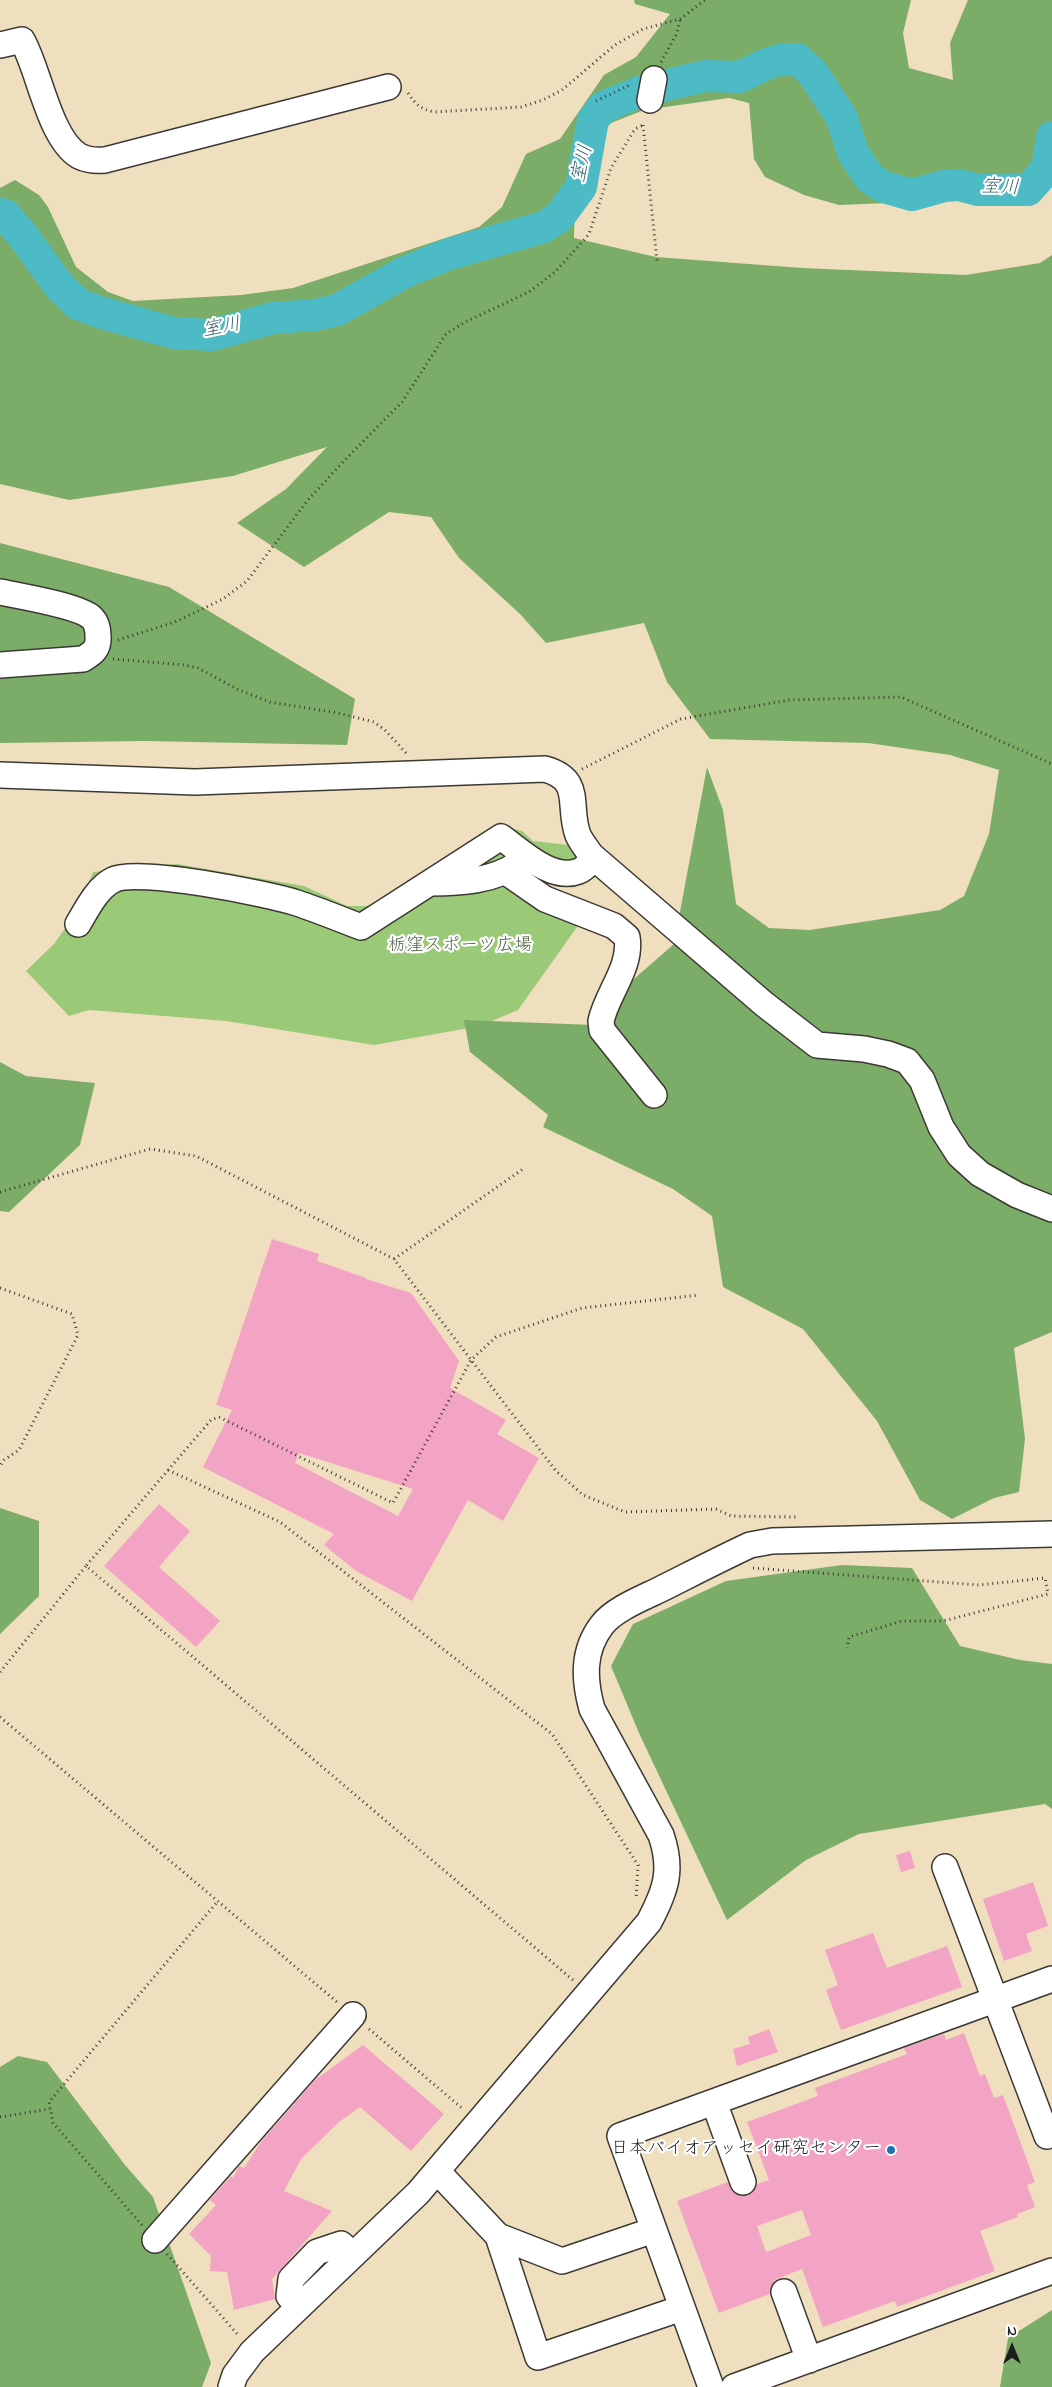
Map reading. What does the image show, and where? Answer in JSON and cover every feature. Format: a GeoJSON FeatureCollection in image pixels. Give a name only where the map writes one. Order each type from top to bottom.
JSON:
{"type":"FeatureCollection","features":[{"type":"Feature","properties":{"kind":"street"},"geometry":{"type":"LineString","coordinates":[[0,45],[22,40],[61,136],[78,155],[90,161],[105,160],[388,87]]}},
{"type":"Feature","properties":{"kind":"street"},"geometry":{"type":"LineString","coordinates":[[0,592],[48,602],[85,614],[97,624],[98,645],[94,652],[83,659],[0,665]]}},
{"type":"Feature","properties":{"kind":"street"},"geometry":{"type":"LineString","coordinates":[[0,775],[195,782],[545,769],[566,778],[571,791],[578,834],[594,858],[764,1004],[817,1045],[872,1051],[888,1054],[906,1061],[922,1080],[941,1127],[959,1155],[980,1174],[1017,1195],[1052,1209]]}},
{"type":"Feature","properties":{"kind":"street"},"geometry":{"type":"LineString","coordinates":[[78,924],[94,898],[114,879],[149,876],[202,883],[295,902],[361,927],[501,837],[528,857],[550,869],[567,873],[580,870],[594,858]]}},
{"type":"Feature","properties":{"kind":"street"},"geometry":{"type":"LineString","coordinates":[[428,883],[488,878],[506,872],[528,857]]}},
{"type":"Feature","properties":{"kind":"street"},"geometry":{"type":"LineString","coordinates":[[506,872],[545,899],[614,926],[627,937],[626,958],[601,1022],[602,1030],[654,1095]]}},
{"type":"Feature","properties":{"kind":"street"},"geometry":{"type":"LineString","coordinates":[[231,2387],[235,2375],[252,2352],[418,2193],[560,2029],[649,1922],[660,1900],[668,1875],[668,1853],[662,1835],[592,1709],[586,1689],[585,1668],[590,1648],[602,1624],[627,1606],[750,1545],[772,1541],[1052,1534]]}},
{"type":"Feature","properties":{"kind":"street"},"geometry":{"type":"LineString","coordinates":[[946,1867],[1050,2140]]}},
{"type":"Feature","properties":{"kind":"street"},"geometry":{"type":"LineString","coordinates":[[711,2387],[620,2136],[1052,1978]]}},
{"type":"Feature","properties":{"kind":"street"},"geometry":{"type":"LineString","coordinates":[[155,2240],[352,2015]]}},
{"type":"Feature","properties":{"kind":"street"},"geometry":{"type":"LineString","coordinates":[[714,2102],[744,2182]]}},
{"type":"Feature","properties":{"kind":"street"},"geometry":{"type":"LineString","coordinates":[[437,2171],[498,2236],[538,2357],[682,2308]]}},
{"type":"Feature","properties":{"kind":"street"},"geometry":{"type":"LineString","coordinates":[[498,2236],[562,2261],[654,2230]]}},
{"type":"Feature","properties":{"kind":"street"},"geometry":{"type":"LineString","coordinates":[[734,2387],[1052,2271]]}},
{"type":"Feature","properties":{"kind":"street"},"geometry":{"type":"LineString","coordinates":[[784,2292],[809,2360]]}},
{"type":"Feature","properties":{"kind":"path"},"geometry":{"type":"LineString","coordinates":[[388,87],[399,87],[407,91],[415,104],[422,110],[434,112],[521,107],[543,100],[562,90],[616,45],[643,30],[680,19],[705,0]]}},
{"type":"Feature","properties":{"kind":"path"},"geometry":{"type":"LineString","coordinates":[[657,261],[643,125],[652,89],[677,33],[680,19]]}},
{"type":"Feature","properties":{"kind":"path"},"geometry":{"type":"LineString","coordinates":[[596,101],[625,86]]}},
{"type":"Feature","properties":{"kind":"path"},"geometry":{"type":"LineString","coordinates":[[434,772],[431,766],[409,757],[385,730],[374,722],[338,713],[270,702],[239,690],[198,668],[185,665],[106,659],[98,645],[175,622],[223,598],[247,580],[307,501],[402,402],[446,334],[465,322],[529,292],[556,272],[589,234],[611,168],[635,129],[643,125]]}},
{"type":"Feature","properties":{"kind":"path"},"geometry":{"type":"LineString","coordinates":[[566,778],[681,719],[789,700],[901,698],[1052,764]]}},
{"type":"Feature","properties":{"kind":"path"},"geometry":{"type":"LineString","coordinates":[[0,1192],[150,1149],[196,1156],[394,1260],[556,1471],[583,1495],[625,1512],[716,1509],[731,1516],[800,1517]]}},
{"type":"Feature","properties":{"kind":"path"},"geometry":{"type":"LineString","coordinates":[[394,1260],[523,1169]]}},
{"type":"Feature","properties":{"kind":"path"},"geometry":{"type":"LineString","coordinates":[[0,1288],[72,1314],[78,1335],[19,1450],[4,1460],[0,1466]]}},
{"type":"Feature","properties":{"kind":"path"},"geometry":{"type":"LineString","coordinates":[[0,1672],[86,1566],[210,1420],[218,1417],[393,1503],[471,1360],[496,1337],[582,1308],[699,1295]]}},
{"type":"Feature","properties":{"kind":"path"},"geometry":{"type":"LineString","coordinates":[[168,1470],[280,1522],[552,1734],[638,1865],[636,1906]]}},
{"type":"Feature","properties":{"kind":"path"},"geometry":{"type":"LineString","coordinates":[[86,1566],[578,1984],[590,1992]]}},
{"type":"Feature","properties":{"kind":"path"},"geometry":{"type":"LineString","coordinates":[[750,1568],[979,1585],[1045,1578],[1048,1594],[943,1621],[902,1621],[849,1638],[848,1648]]}},
{"type":"Feature","properties":{"kind":"path"},"geometry":{"type":"LineString","coordinates":[[0,1717],[479,2122]]}},
{"type":"Feature","properties":{"kind":"path"},"geometry":{"type":"LineString","coordinates":[[218,1901],[49,2102],[53,2123],[252,2352]]}},
{"type":"Feature","properties":{"kind":"path"},"geometry":{"type":"LineString","coordinates":[[0,2117],[50,2109]]}},
{"type":"Feature","properties":{"kind":"green space"},"geometry":{"type":"Polygon","coordinates":[[[634,0],[911,0],[903,33],[909,68],[953,80],[950,43],[968,0],[1052,0],[1052,183],[960,200],[839,205],[804,195],[765,177],[754,159],[749,103],[729,98],[644,110],[606,125],[576,157],[574,238],[656,257],[802,268],[966,275],[1040,263],[1052,255],[1052,1332],[1014,1348],[1025,1439],[1019,1492],[994,1498],[952,1519],[920,1500],[877,1421],[803,1329],[723,1287],[712,1216],[673,1189],[543,1127],[548,1115],[470,1052],[464,1020],[594,1025],[619,992],[674,944],[707,767],[723,810],[736,904],[769,928],[810,930],[940,910],[964,896],[989,834],[999,770],[950,755],[868,743],[710,739],[667,682],[644,623],[546,643],[520,614],[459,558],[431,517],[389,512],[304,567],[237,523],[286,489],[327,447],[233,476],[69,500],[0,484],[0,188],[15,180],[39,195],[48,207],[76,267],[108,292],[133,301],[241,295],[293,288],[479,227],[502,207],[526,154],[560,139],[604,75],[636,57],[670,14],[635,4],[634,0]]]}},
{"type":"Feature","properties":{"kind":"green space"},"geometry":{"type":"Polygon","coordinates":[[[0,543],[169,587],[355,699],[347,745],[144,741],[0,743],[0,543]]]}},
{"type":"Feature","properties":{"kind":"green space","name":"栃窪スポーツ広場"},"geometry":{"type":"Polygon","coordinates":[[[499,825],[522,831],[533,841],[569,845],[599,871],[538,874],[531,877],[582,920],[518,1010],[480,1026],[374,1045],[226,1021],[89,1010],[69,1016],[26,971],[54,944],[76,913],[93,872],[177,864],[304,886],[347,906],[374,906],[499,825]]]}},
{"type":"Feature","properties":{"kind":"green space"},"geometry":{"type":"Polygon","coordinates":[[[0,1062],[26,1076],[95,1083],[80,1145],[9,1212],[0,1211],[0,1062]]]}},
{"type":"Feature","properties":{"kind":"green space"},"geometry":{"type":"Polygon","coordinates":[[[0,1508],[39,1521],[39,1596],[0,1634],[0,1508]]]}},
{"type":"Feature","properties":{"kind":"green space"},"geometry":{"type":"Polygon","coordinates":[[[842,1565],[912,1568],[960,1646],[1020,1660],[1052,1664],[1052,1809],[1045,1804],[859,1834],[806,1860],[727,1920],[639,1733],[611,1666],[633,1624],[726,1581],[842,1565]]]}},
{"type":"Feature","properties":{"kind":"green space"},"geometry":{"type":"Polygon","coordinates":[[[18,2056],[47,2062],[125,2165],[153,2197],[211,2363],[202,2387],[0,2387],[0,2067],[18,2056]]]}},
{"type":"Feature","properties":{"kind":"green space"},"geometry":{"type":"Polygon","coordinates":[[[1052,2310],[1052,2387],[1000,2387],[1008,2338],[1052,2310]]]}},
{"type":"Feature","properties":{"kind":"building"},"geometry":{"type":"Polygon","coordinates":[[[272,1239],[319,1254],[317,1261],[411,1293],[459,1361],[450,1388],[506,1420],[497,1434],[539,1458],[503,1521],[468,1500],[412,1601],[356,1571],[324,1545],[334,1534],[203,1467],[232,1410],[216,1405],[272,1239]],[[299,1453],[295,1463],[398,1516],[413,1489],[299,1453]]]}},
{"type":"Feature","properties":{"kind":"building"},"geometry":{"type":"Polygon","coordinates":[[[159,1504],[190,1531],[159,1567],[220,1621],[196,1647],[104,1566],[159,1504]]]}},
{"type":"Feature","properties":{"kind":"building"},"geometry":{"type":"Polygon","coordinates":[[[910,1851],[915,1868],[901,1872],[896,1855],[910,1851]]]}},
{"type":"Feature","properties":{"kind":"building"},"geometry":{"type":"Polygon","coordinates":[[[1033,1882],[1048,1926],[1026,1934],[1032,1951],[1004,1961],[983,1899],[1033,1882]]]}},
{"type":"Feature","properties":{"kind":"building"},"geometry":{"type":"Polygon","coordinates":[[[873,1933],[887,1968],[947,1946],[962,1987],[841,2030],[826,1990],[838,1985],[825,1950],[873,1933]]]}},
{"type":"Feature","properties":{"kind":"building"},"geometry":{"type":"Polygon","coordinates":[[[769,2029],[778,2052],[737,2066],[733,2049],[750,2044],[748,2037],[769,2029]]]}},
{"type":"Feature","properties":{"kind":"building","name":"日本バイオアッセイ研究センター"},"geometry":{"type":"Polygon","coordinates":[[[964,2033],[980,2076],[985,2074],[994,2098],[1003,2095],[1035,2182],[1027,2185],[1035,2207],[1017,2214],[1018,2217],[980,2231],[995,2271],[897,2307],[895,2301],[823,2327],[802,2269],[774,2280],[770,2294],[719,2313],[677,2201],[728,2182],[734,2193],[747,2196],[754,2191],[757,2184],[769,2180],[747,2122],[818,2096],[815,2088],[907,2054],[904,2048],[944,2034],[946,2040],[964,2033]],[[802,2210],[757,2226],[766,2252],[811,2235],[802,2210]]]}},
{"type":"Feature","properties":{"kind":"building"},"geometry":{"type":"Polygon","coordinates":[[[363,2045],[444,2114],[411,2151],[360,2107],[339,2122],[301,2159],[284,2191],[332,2211],[272,2279],[275,2299],[234,2310],[227,2272],[210,2271],[211,2256],[189,2234],[216,2205],[210,2200],[231,2176],[233,2178],[239,2166],[244,2168],[261,2142],[315,2080],[363,2045]]]}},
{"type":"Feature","properties":{"kind":"waterway","name":"室川"},"geometry":{"type":"LineString","coordinates":[[0,214],[5,215],[23,236],[60,287],[78,304],[102,313],[174,333],[212,335],[273,318],[315,315],[337,310],[405,272],[449,254],[544,227],[559,217],[581,187],[593,120],[603,107],[642,91],[705,76],[740,77],[766,64],[783,59],[797,59],[812,72],[842,118],[853,153],[870,178],[884,187],[912,195],[944,186],[959,185],[978,190],[1028,190],[1047,169],[1052,137]]}},
{"type":"Feature","properties":{"kind":"place","name":"日本バイオアッセイ研究センター"},"geometry":{"type":"Point","coordinates":[891,2150]}}]}
